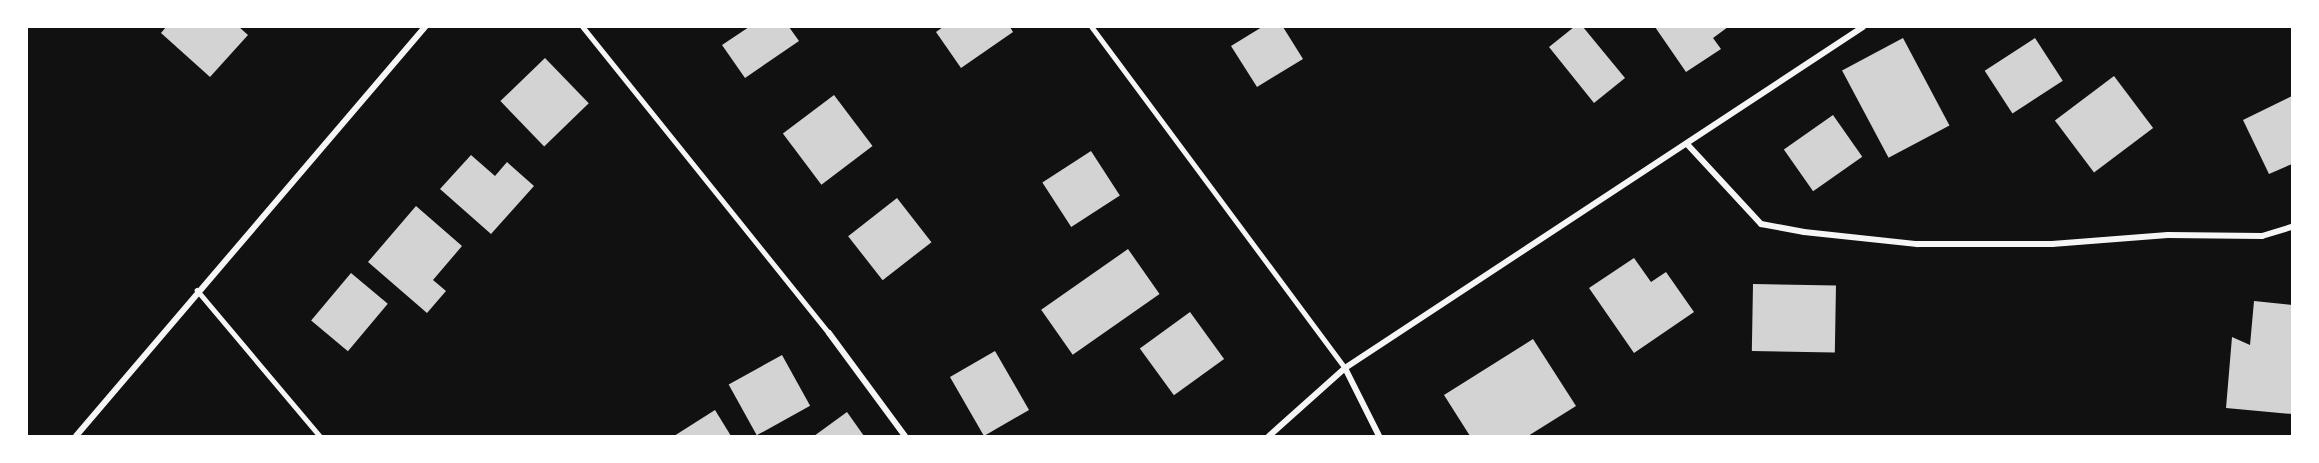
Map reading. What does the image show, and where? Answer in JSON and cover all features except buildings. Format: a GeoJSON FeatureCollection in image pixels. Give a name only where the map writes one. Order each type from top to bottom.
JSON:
{"type":"FeatureCollection","features":[{"type":"Feature","properties":{"kind":"street"},"geometry":{"type":"LineString","coordinates":[[76,436],[197,290],[425,27]]}},
{"type":"Feature","properties":{"kind":"street"},"geometry":{"type":"LineString","coordinates":[[1269,436],[1345,368],[1863,27]]}},
{"type":"Feature","properties":{"kind":"street"},"geometry":{"type":"LineString","coordinates":[[1687,144],[1761,224],[1804,232],[1917,244],[2052,244],[2262,236],[2292,227]]}},
{"type":"Feature","properties":{"kind":"street"},"geometry":{"type":"LineString","coordinates":[[829,333],[905,436]]}},
{"type":"Feature","properties":{"kind":"street"},"geometry":{"type":"LineString","coordinates":[[1345,368],[1379,436]]}},
{"type":"Feature","properties":{"kind":"lane"},"geometry":{"type":"LineString","coordinates":[[583,27],[829,333]]}},
{"type":"Feature","properties":{"kind":"lane"},"geometry":{"type":"LineString","coordinates":[[1092,27],[1345,368]]}},
{"type":"Feature","properties":{"kind":"lane"},"geometry":{"type":"LineString","coordinates":[[197,290],[320,436]]}}]}
